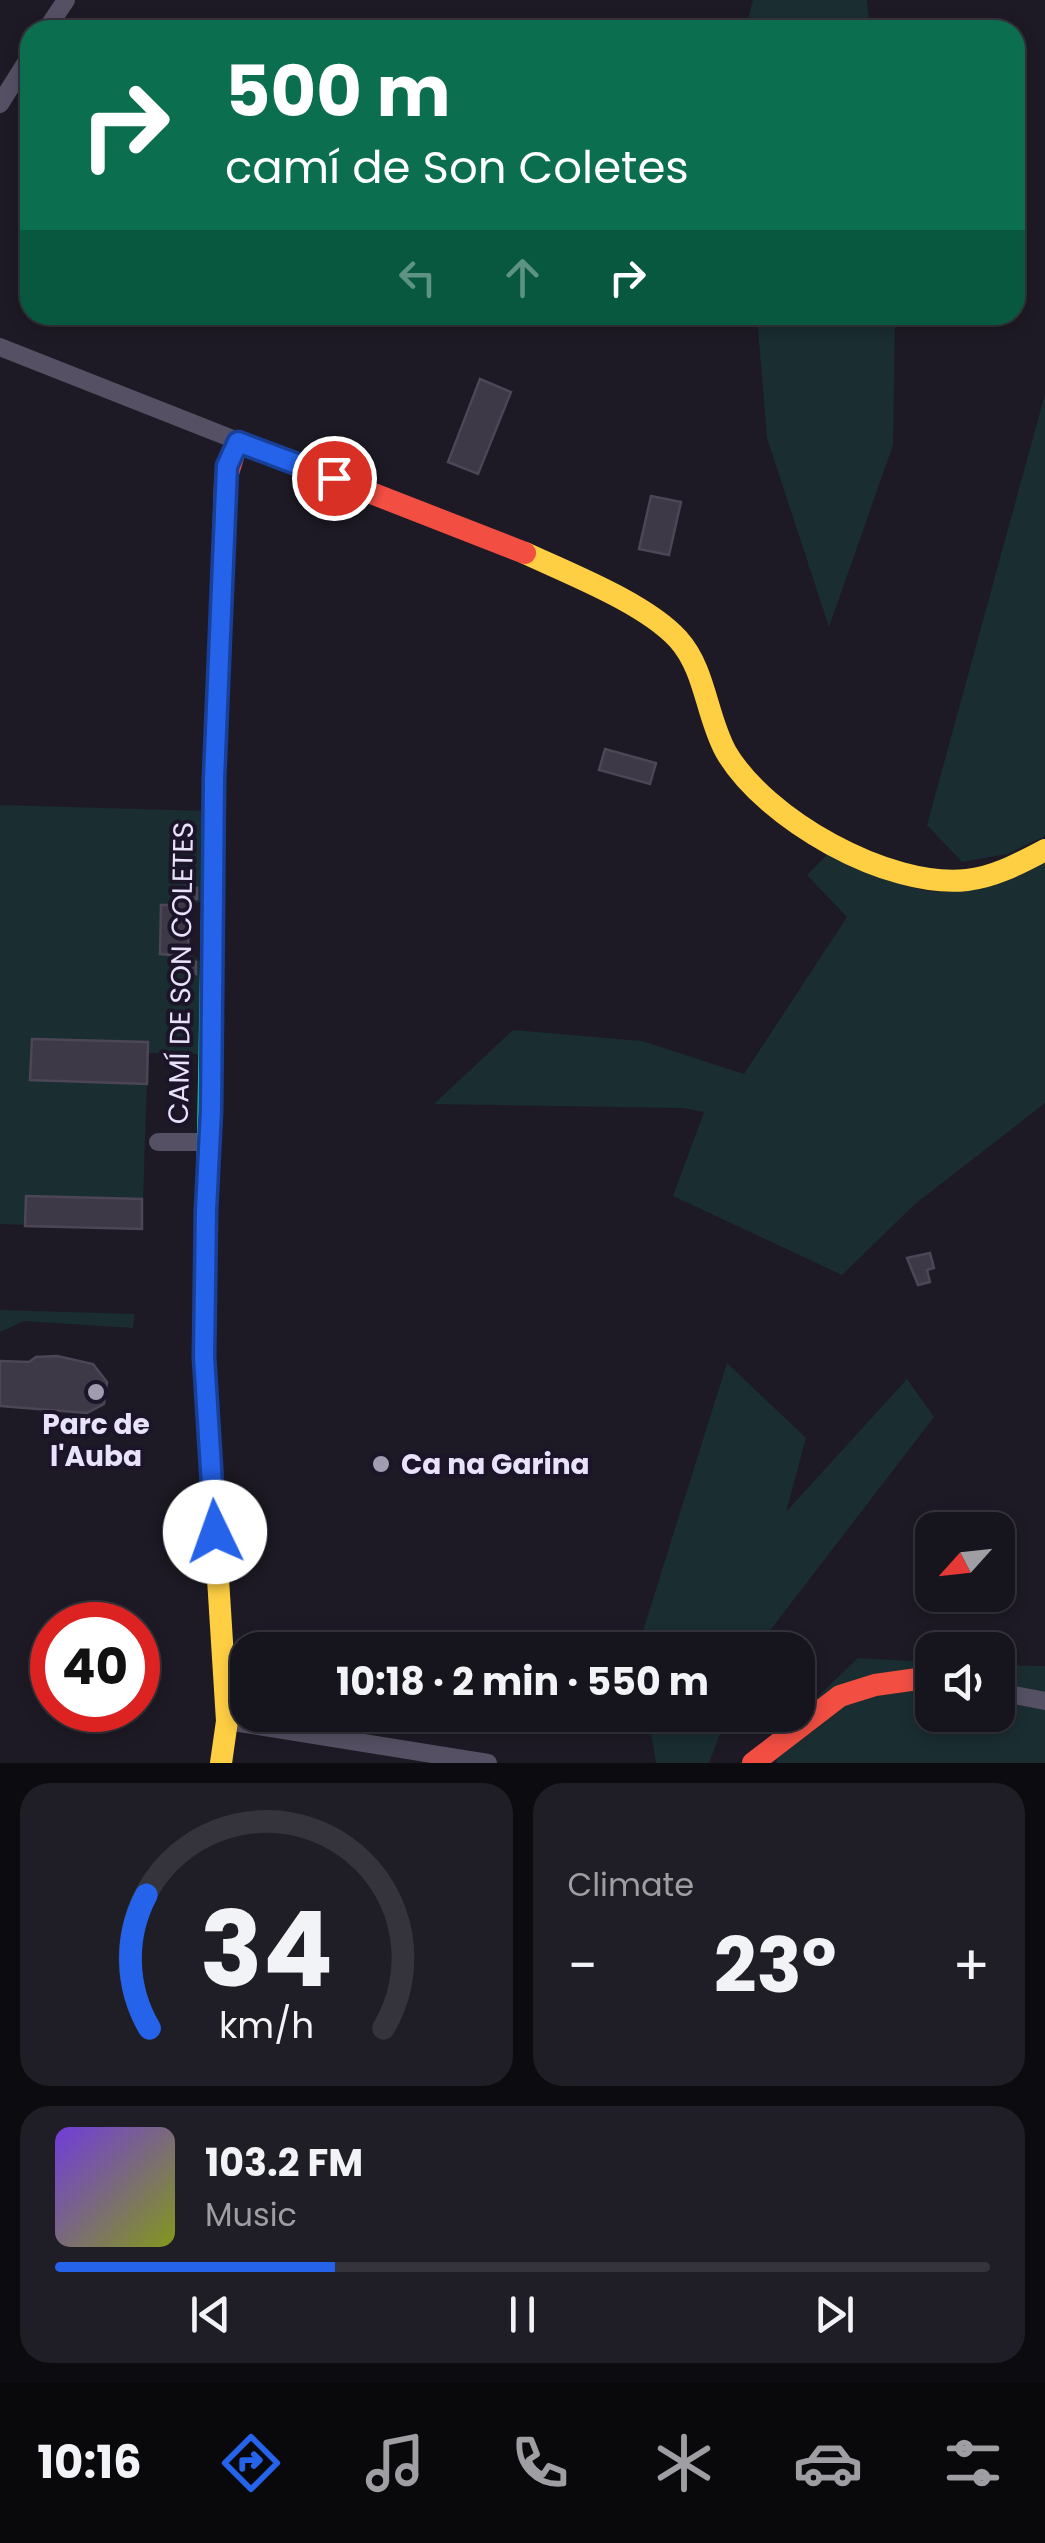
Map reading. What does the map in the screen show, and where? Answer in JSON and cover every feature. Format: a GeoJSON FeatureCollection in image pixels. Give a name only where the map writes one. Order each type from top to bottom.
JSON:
{"type":"FeatureCollection","features":[{"type":"Feature","properties":{"kind":"street"},"geometry":{"type":"LineString","coordinates":[[0,104],[20,72]]}},
{"type":"Feature","properties":{"kind":"street"},"geometry":{"type":"LineString","coordinates":[[0,347],[496,543],[669,631],[693,664],[727,754],[753,788],[824,839],[907,876],[934,881],[966,881],[1010,868],[1045,850]]}},
{"type":"Feature","properties":{"kind":"street","name":"CAMÍ DE SON COLETES"},"geometry":{"type":"LineString","coordinates":[[222,1763],[226,1721],[204,1357],[225,483],[238,442]]}},
{"type":"Feature","properties":{"kind":"street"},"geometry":{"type":"LineString","coordinates":[[158,1142],[207,1142]]}},
{"type":"Feature","properties":{"kind":"street"},"geometry":{"type":"LineString","coordinates":[[753,1763],[840,1696],[875,1684],[915,1679]]}},
{"type":"Feature","properties":{"kind":"street"},"geometry":{"type":"LineString","coordinates":[[1015,1695],[1045,1701]]}},
{"type":"Feature","properties":{"kind":"street"},"geometry":{"type":"LineString","coordinates":[[226,1721],[488,1763]]}},
{"type":"Feature","properties":{"kind":"green space"},"geometry":{"type":"Polygon","coordinates":[[[753,0],[867,0],[869,20],[748,20],[753,0]]]}},
{"type":"Feature","properties":{"kind":"green space"},"geometry":{"type":"Polygon","coordinates":[[[758,325],[895,325],[893,445],[829,627],[767,438],[758,325]]]}},
{"type":"Feature","properties":{"kind":"green space"},"geometry":{"type":"Polygon","coordinates":[[[1045,394],[1045,836],[1007,854],[962,862],[927,825],[1045,394]]]}},
{"type":"Feature","properties":{"kind":"green space"},"geometry":{"type":"Polygon","coordinates":[[[0,805],[208,811],[206,899],[189,906],[188,946],[184,949],[204,964],[201,1054],[148,1053],[142,1229],[0,1224],[0,805]]]}},
{"type":"Feature","properties":{"kind":"green space"},"geometry":{"type":"Polygon","coordinates":[[[830,852],[898,883],[941,892],[981,885],[1045,858],[1045,1103],[915,1204],[842,1275],[673,1196],[704,1112],[683,1108],[434,1104],[513,1030],[642,1041],[744,1074],[847,917],[807,875],[830,852]]]}},
{"type":"Feature","properties":{"kind":"green space"},"geometry":{"type":"Polygon","coordinates":[[[0,1310],[135,1314],[133,1328],[24,1321],[0,1332],[0,1310]]]}},
{"type":"Feature","properties":{"kind":"green space"},"geometry":{"type":"Polygon","coordinates":[[[727,1363],[806,1438],[786,1512],[907,1379],[934,1417],[769,1632],[643,1632],[727,1363]]]}},
{"type":"Feature","properties":{"kind":"green space"},"geometry":{"type":"Polygon","coordinates":[[[858,1658],[915,1661],[915,1732],[1015,1732],[1015,1665],[1045,1666],[1045,1763],[777,1763],[777,1736],[781,1732],[815,1732],[815,1699],[858,1658]]]}},
{"type":"Feature","properties":{"kind":"green space"},"geometry":{"type":"Polygon","coordinates":[[[651,1732],[721,1732],[709,1763],[656,1763],[651,1732]]]}},
{"type":"Feature","properties":{"kind":"building"},"geometry":{"type":"Polygon","coordinates":[[[480,379],[511,392],[478,474],[448,462],[480,379]]]}},
{"type":"Feature","properties":{"kind":"building"},"geometry":{"type":"Polygon","coordinates":[[[651,496],[681,502],[669,555],[639,549],[651,496]]]}},
{"type":"Feature","properties":{"kind":"building"},"geometry":{"type":"Polygon","coordinates":[[[605,749],[656,763],[650,784],[599,770],[605,749]]]}},
{"type":"Feature","properties":{"kind":"building"},"geometry":{"type":"Polygon","coordinates":[[[189,879],[189,893],[197,888],[197,899],[189,899],[188,956],[196,962],[196,974],[188,969],[187,975],[171,960],[175,958],[172,955],[160,954],[161,905],[178,905],[189,879]]]}},
{"type":"Feature","properties":{"kind":"building"},"geometry":{"type":"Polygon","coordinates":[[[32,1039],[148,1042],[147,1084],[30,1080],[32,1039]]]}},
{"type":"Feature","properties":{"kind":"building"},"geometry":{"type":"Polygon","coordinates":[[[26,1196],[142,1199],[142,1229],[25,1226],[26,1196]]]}},
{"type":"Feature","properties":{"kind":"building"},"geometry":{"type":"Polygon","coordinates":[[[930,1253],[934,1268],[927,1270],[930,1282],[918,1285],[907,1258],[930,1253]]]}},
{"type":"Feature","properties":{"kind":"building"},"geometry":{"type":"Polygon","coordinates":[[[57,1356],[93,1364],[107,1382],[104,1404],[87,1413],[0,1406],[0,1361],[29,1362],[36,1357],[57,1356]]]}},
{"type":"Feature","properties":{"kind":"traffic: fast"},"geometry":{"type":"LineString","coordinates":[[207,1192],[214,797]]}},
{"type":"Feature","properties":{"kind":"traffic: slow"},"geometry":{"type":"LineString","coordinates":[[525,553],[627,602],[678,639],[700,679],[726,752],[744,777],[769,802],[832,845],[866,861],[936,880],[987,876],[1045,850]]}},
{"type":"Feature","properties":{"kind":"traffic: slow"},"geometry":{"type":"LineString","coordinates":[[207,1192],[204,1357],[227,1721],[221,1763]]}},
{"type":"Feature","properties":{"kind":"traffic: jam"},"geometry":{"type":"LineString","coordinates":[[214,797],[225,483],[238,441],[525,553]]}},
{"type":"Feature","properties":{"kind":"traffic: jam"},"geometry":{"type":"LineString","coordinates":[[753,1763],[840,1696],[875,1685],[915,1679]]}},
{"type":"Feature","properties":{"kind":"place","name":"Parc de l'Auba"},"geometry":{"type":"Point","coordinates":[96,1392]}},
{"type":"Feature","properties":{"kind":"place","name":"Ca na Garina"},"geometry":{"type":"Point","coordinates":[381,1464]}},
{"type":"Feature","properties":{"kind":"route"},"geometry":{"type":"LineString","coordinates":[[215,1532],[204,1357],[214,779],[225,483],[227,466],[238,442],[334,478]]}}]}
